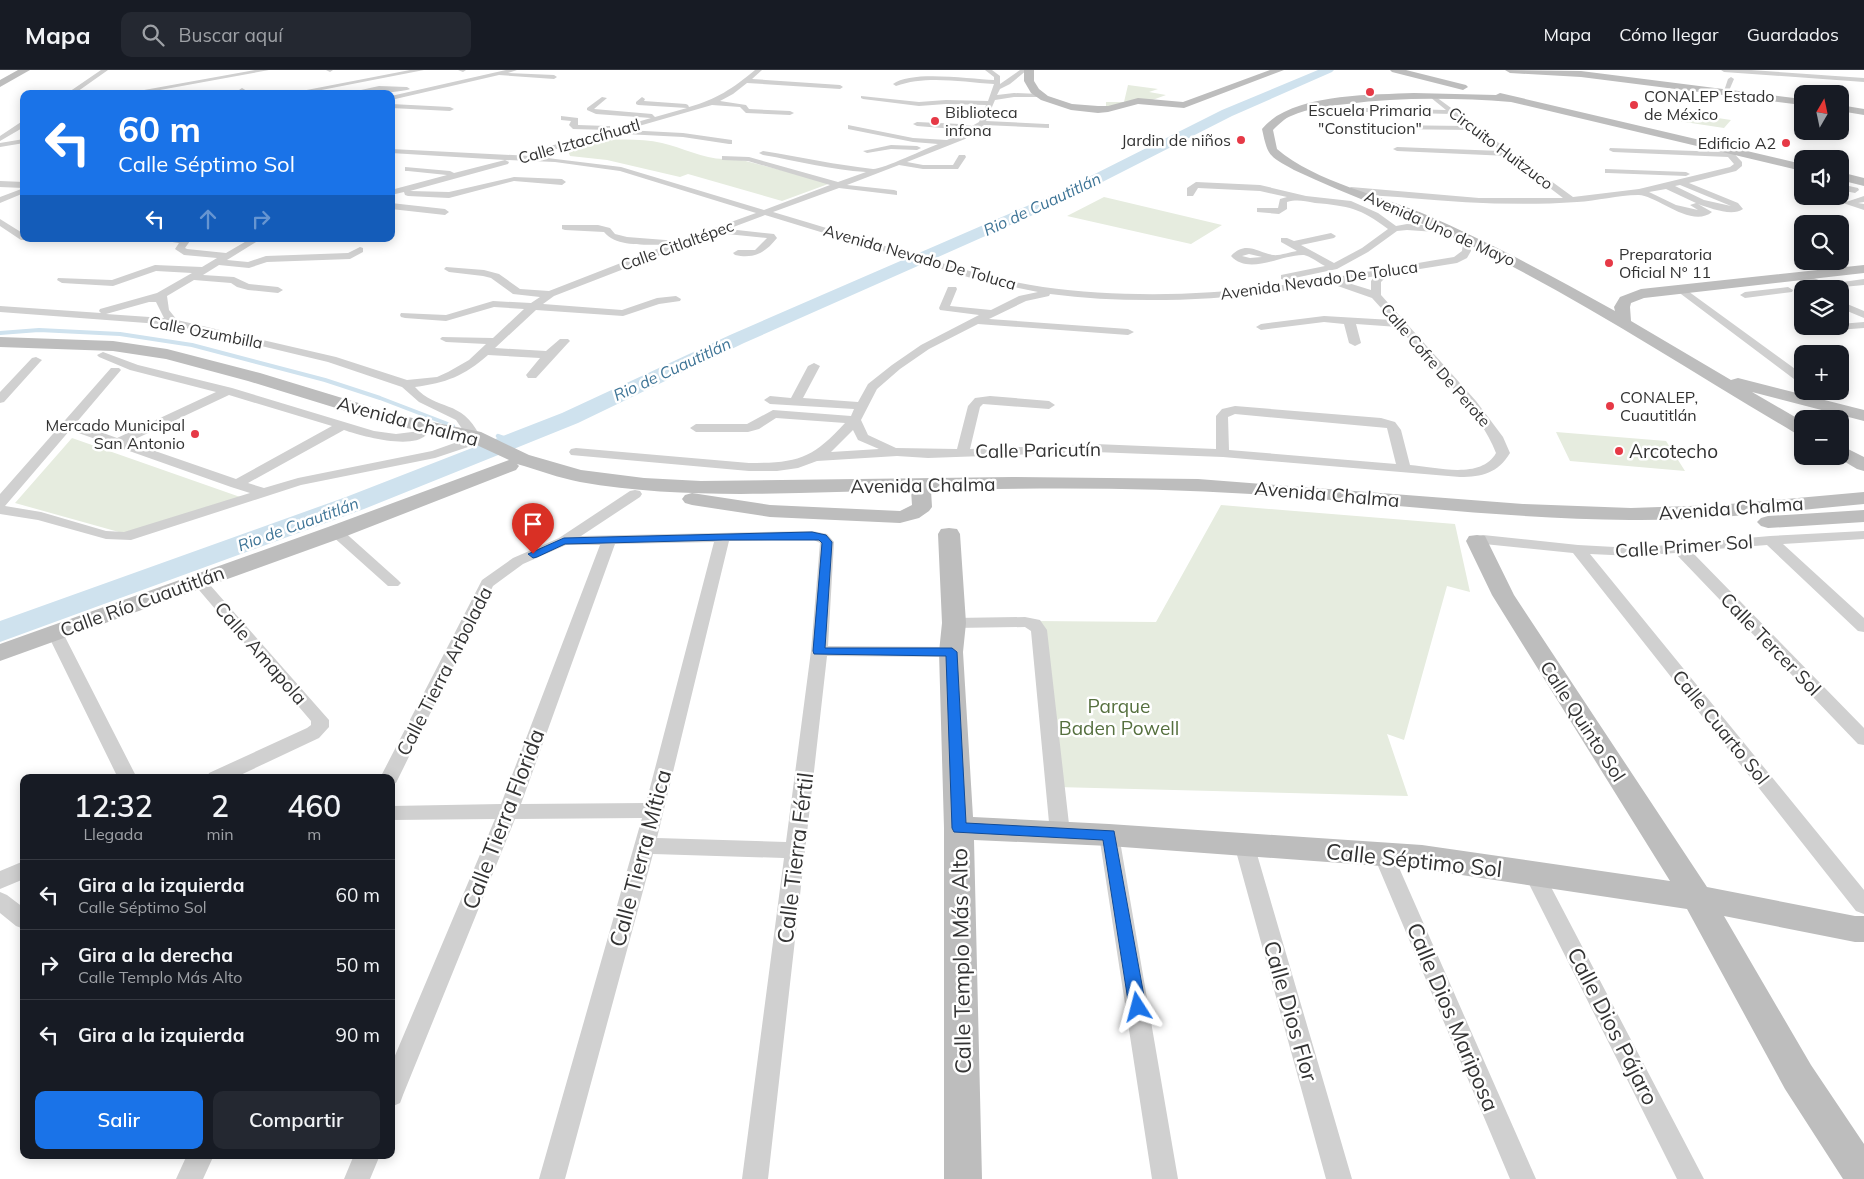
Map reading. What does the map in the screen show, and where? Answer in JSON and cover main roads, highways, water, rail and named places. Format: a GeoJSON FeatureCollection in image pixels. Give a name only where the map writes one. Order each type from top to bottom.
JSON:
{"type":"FeatureCollection","features":[{"type":"Feature","properties":{"kind":"main road"},"geometry":{"type":"LineString","coordinates":[[0,84],[25,70]]}},
{"type":"Feature","properties":{"kind":"main road"},"geometry":{"type":"LineString","coordinates":[[1029,70],[1028,76],[1032,86],[1040,96],[1071,108],[1085,109],[1108,109],[1139,101],[1177,106],[1279,70]]}},
{"type":"Feature","properties":{"kind":"main road"},"geometry":{"type":"LineString","coordinates":[[1387,70],[1516,99],[1730,155],[1794,166]]}},
{"type":"Feature","properties":{"kind":"main road"},"geometry":{"type":"LineString","coordinates":[[1395,70],[1479,94],[1467,96]]}},
{"type":"Feature","properties":{"kind":"main road"},"geometry":{"type":"LineString","coordinates":[[1413,70],[1434,75],[1440,79],[1435,81]]}},
{"type":"Feature","properties":{"kind":"main road"},"geometry":{"type":"LineString","coordinates":[[1510,70],[1581,74],[1794,101]]}},
{"type":"Feature","properties":{"kind":"main road","name":"Avenida Uno de Mayo"},"geometry":{"type":"LineString","coordinates":[[1516,99],[1432,96],[1366,99],[1316,104],[1276,120],[1268,128],[1267,134],[1269,145],[1280,157],[1308,172],[1450,230],[1511,259],[1623,321],[1710,376],[1794,424]]}},
{"type":"Feature","properties":{"kind":"main road"},"geometry":{"type":"LineString","coordinates":[[1849,110],[1864,112]]}},
{"type":"Feature","properties":{"kind":"main road"},"geometry":{"type":"LineString","coordinates":[[1849,181],[1861,187]]}},
{"type":"Feature","properties":{"kind":"main road"},"geometry":{"type":"LineString","coordinates":[[1815,280],[1864,269]]}},
{"type":"Feature","properties":{"kind":"main road"},"geometry":{"type":"LineString","coordinates":[[1623,321],[1622,307],[1625,300],[1632,296],[1767,280],[1790,287],[1794,286]]}},
{"type":"Feature","properties":{"kind":"main road","name":"Avenida Chalma"},"geometry":{"type":"LineString","coordinates":[[0,342],[113,346],[166,354],[254,377],[395,420],[482,444],[522,459],[579,476],[644,484],[701,487],[1140,494],[1214,497],[1540,520],[1712,518],[1863,531]]}},
{"type":"Feature","properties":{"kind":"main road","name":"Avenida Chalma"},"geometry":{"type":"LineString","coordinates":[[0,347],[139,361],[254,389],[399,432],[482,444],[547,480],[591,489],[692,499],[756,511],[900,517],[912,514],[922,507],[922,491]]}},
{"type":"Feature","properties":{"kind":"main road"},"geometry":{"type":"LineString","coordinates":[[1710,376],[1864,416]]}},
{"type":"Feature","properties":{"kind":"main road","name":"Calle Río Cuautitlán"},"geometry":{"type":"LineString","coordinates":[[0,653],[198,580],[336,532],[482,444]]}},
{"type":"Feature","properties":{"kind":"main road"},"geometry":{"type":"LineString","coordinates":[[1849,456],[1864,465]]}},
{"type":"Feature","properties":{"kind":"main road","name":"Avenida Chalma"},"geometry":{"type":"LineString","coordinates":[[1712,518],[1864,498]]}},
{"type":"Feature","properties":{"kind":"main road","name":"Calle Templo Más Alto"},"geometry":{"type":"LineString","coordinates":[[949,534],[954,623],[952,652],[959,828],[963,1179]]}},
{"type":"Feature","properties":{"kind":"main road","name":"Calle Quinto Sol"},"geometry":{"type":"LineString","coordinates":[[1478,540],[1478,546],[1503,595],[1697,898],[1798,1077],[1864,1178]]}},
{"type":"Feature","properties":{"kind":"main road","name":"Calle Séptimo Sol"},"geometry":{"type":"LineString","coordinates":[[959,828],[1110,835],[1422,857],[1697,898],[1862,926]]}},
{"type":"Feature","properties":{"kind":"waterway","name":"Rio de Cuautitlán"},"geometry":{"type":"LineString","coordinates":[[0,632],[355,503],[570,418],[737,339],[1063,196],[1227,113],[1328,70]]}},
{"type":"Feature","properties":{"kind":"waterway"},"geometry":{"type":"LineString","coordinates":[[0,333],[39,330],[120,334],[192,345],[325,380],[380,398],[453,426]]}},
{"type":"Feature","properties":{"kind":"waterway"},"geometry":{"type":"LineString","coordinates":[[498,436],[512,441]]}},
{"type":"Feature","properties":{"kind":"place","name":"Escuela Primaria \"Constitucion\""},"geometry":{"type":"Point","coordinates":[1370,92]}},
{"type":"Feature","properties":{"kind":"place","name":"CONALEP Estado de México"},"geometry":{"type":"Point","coordinates":[1634,105]}},
{"type":"Feature","properties":{"kind":"place","name":"Biblioteca infona"},"geometry":{"type":"Point","coordinates":[935,121]}},
{"type":"Feature","properties":{"kind":"place","name":"Jardin de niños"},"geometry":{"type":"Point","coordinates":[1241,140]}},
{"type":"Feature","properties":{"kind":"place","name":"Edificio A2"},"geometry":{"type":"Point","coordinates":[1786,143]}},
{"type":"Feature","properties":{"kind":"place","name":"Preparatoria Oficial N° 11"},"geometry":{"type":"Point","coordinates":[1609,263]}},
{"type":"Feature","properties":{"kind":"place","name":"CONALEP, Cuautitlán"},"geometry":{"type":"Point","coordinates":[1610,406]}},
{"type":"Feature","properties":{"kind":"place","name":"Mercado Municipal San Antonio"},"geometry":{"type":"Point","coordinates":[195,434]}},
{"type":"Feature","properties":{"kind":"place","name":"Arcotecho"},"geometry":{"type":"Point","coordinates":[1619,451]}},
{"type":"Feature","properties":{"kind":"park label","name":"Parque Baden Powell"},"geometry":{"type":"Point","coordinates":[1119,717]}}]}
